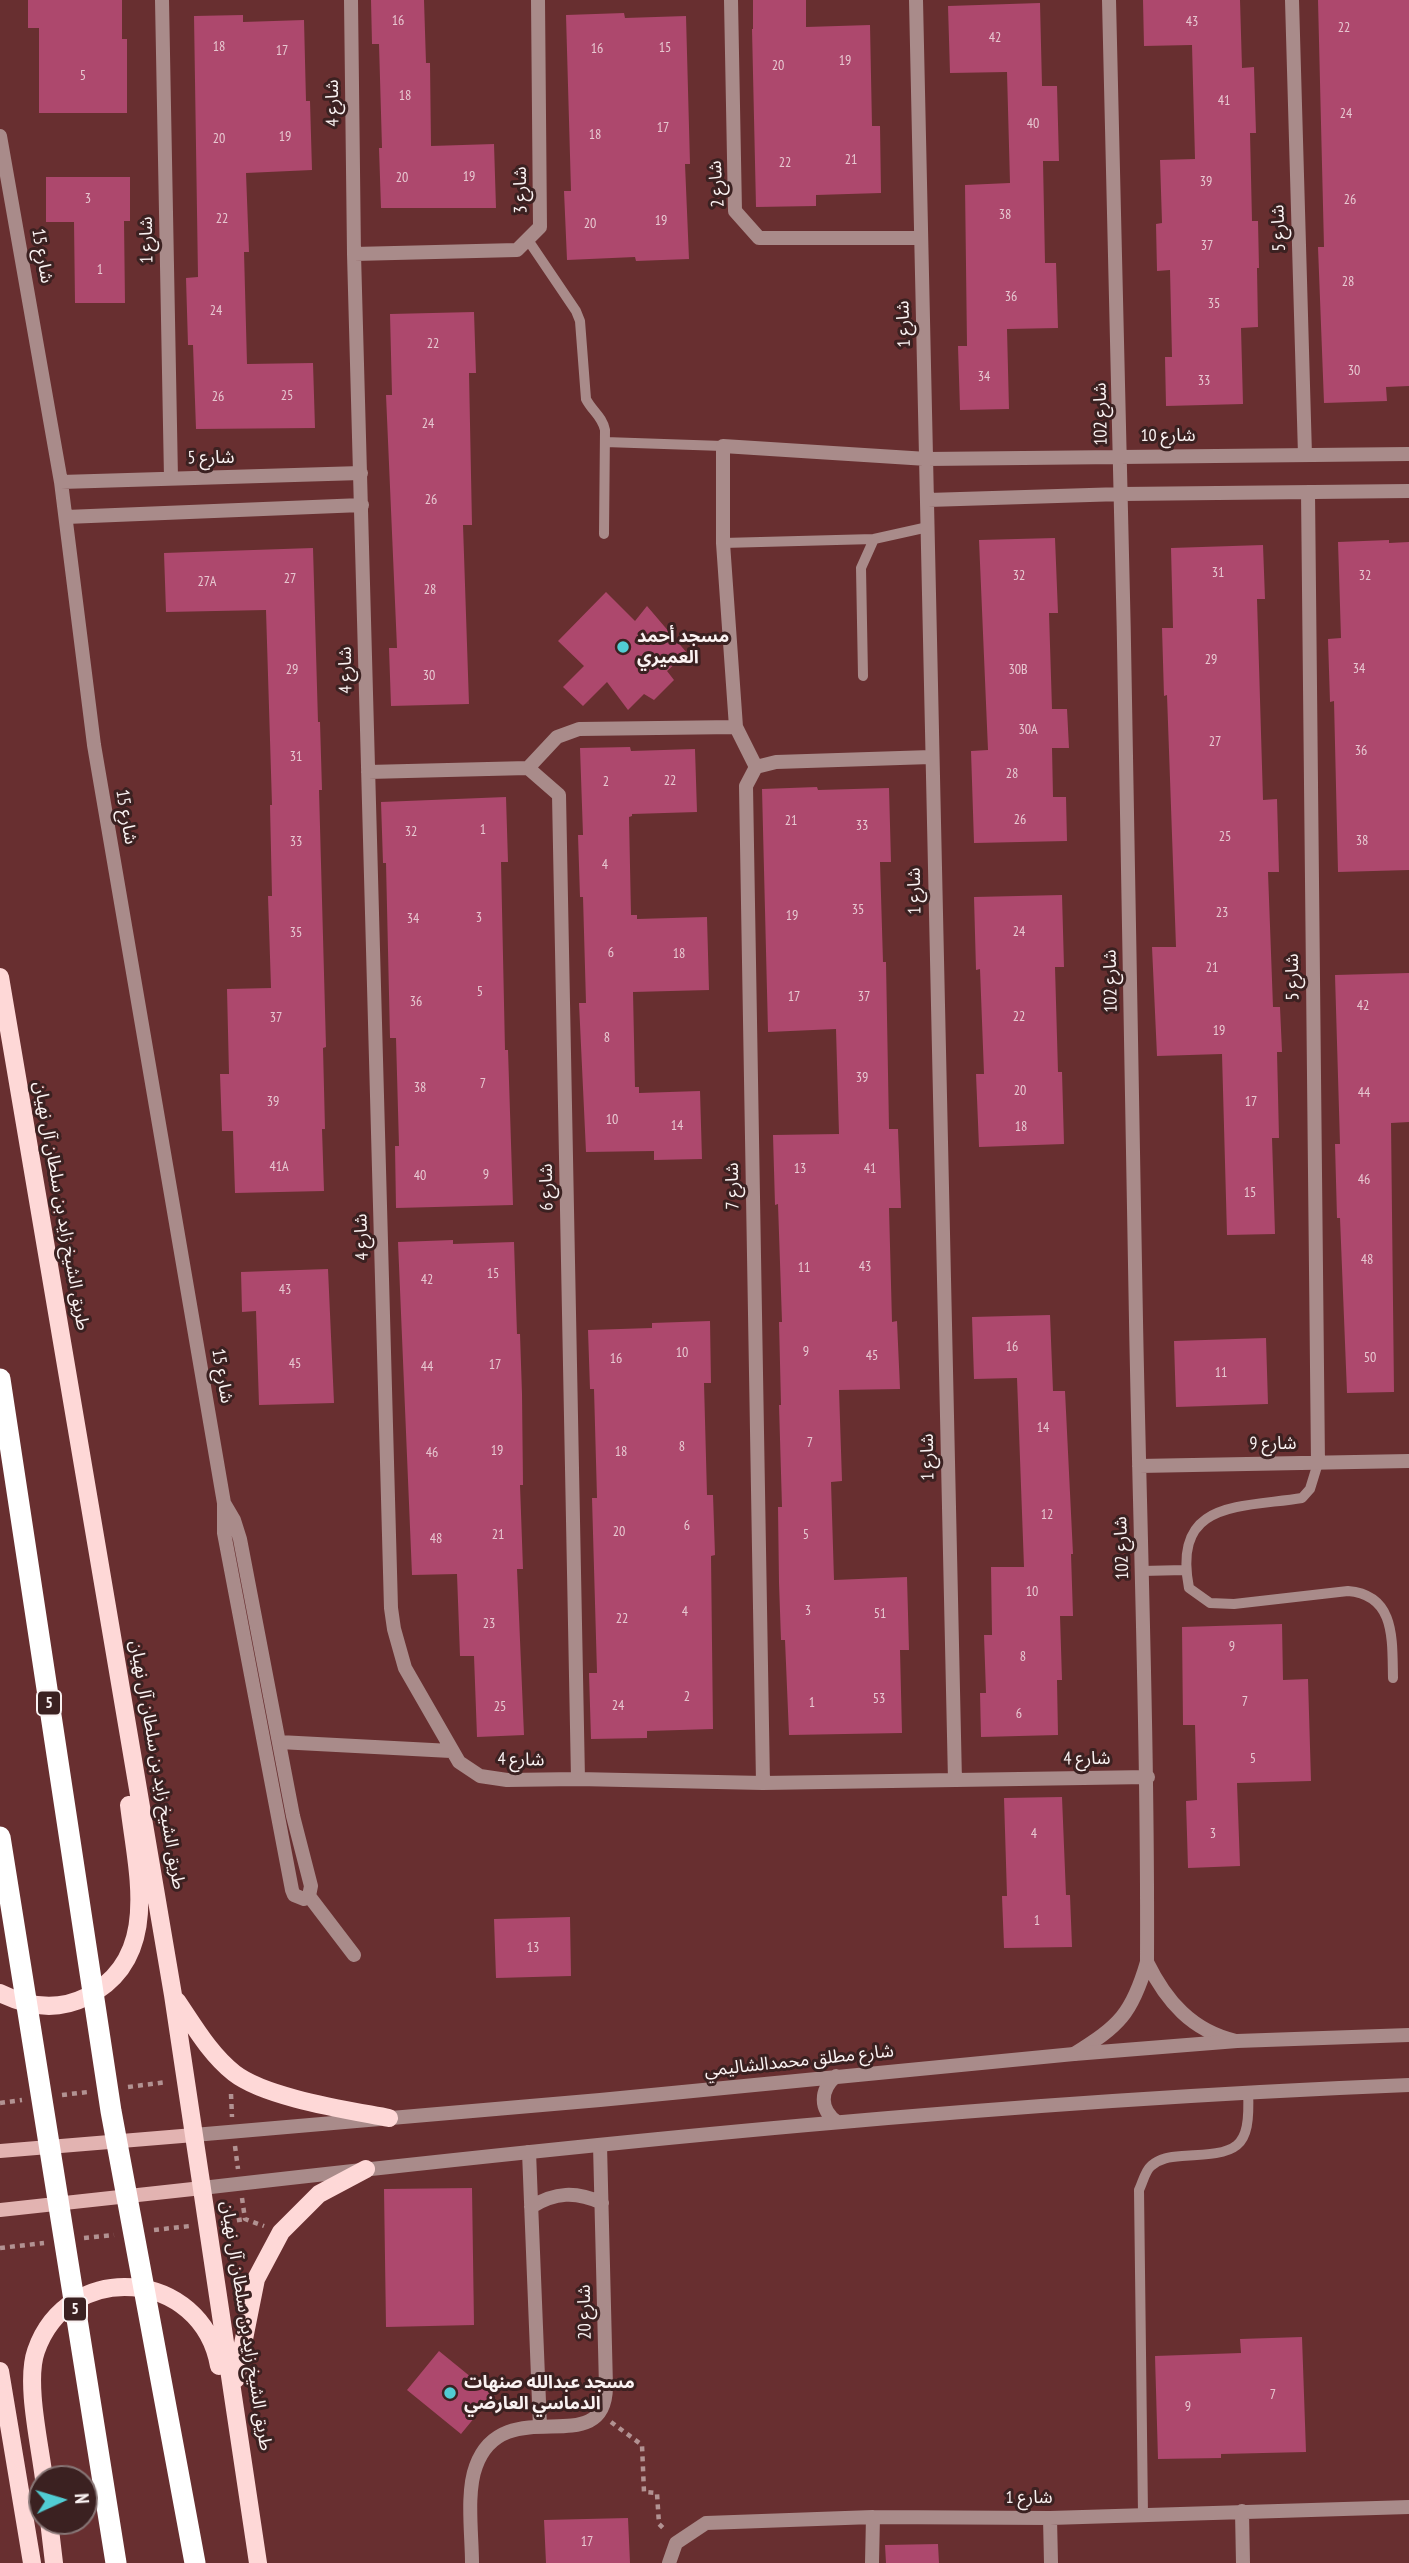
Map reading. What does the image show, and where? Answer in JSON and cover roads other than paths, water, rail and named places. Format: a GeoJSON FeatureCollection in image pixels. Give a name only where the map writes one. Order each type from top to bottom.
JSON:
{"type":"FeatureCollection","features":[{"type":"Feature","properties":{"kind":"highway","name":"5"},"geometry":{"type":"LineString","coordinates":[[0,1379],[111,2111],[195,2563]]}},
{"type":"Feature","properties":{"kind":"highway","name":"5"},"geometry":{"type":"LineString","coordinates":[[0,1836],[116,2563]]}},
{"type":"Feature","properties":{"kind":"main road","name":"طريق الشيخ زايد بن سلطان آل نهيان"},"geometry":{"type":"LineString","coordinates":[[0,977],[173,1995],[258,2563]]}},
{"type":"Feature","properties":{"kind":"main road"},"geometry":{"type":"LineString","coordinates":[[0,1993],[17,2001],[43,2007],[74,2003],[102,1989],[118,1974],[132,1952],[140,1917],[140,1896],[104,1592]]}},
{"type":"Feature","properties":{"kind":"main road"},"geometry":{"type":"LineString","coordinates":[[173,1995],[206,2044],[235,2074],[261,2087],[304,2101],[389,2118]]}},
{"type":"Feature","properties":{"kind":"main road"},"geometry":{"type":"LineString","coordinates":[[0,2151],[194,2135]]}},
{"type":"Feature","properties":{"kind":"main road"},"geometry":{"type":"LineString","coordinates":[[233,2393],[256,2278],[281,2232],[319,2194],[366,2169]]}},
{"type":"Feature","properties":{"kind":"main road"},"geometry":{"type":"LineString","coordinates":[[0,2210],[202,2188]]}},
{"type":"Feature","properties":{"kind":"main road"},"geometry":{"type":"LineString","coordinates":[[42,2465],[31,2374],[36,2349],[48,2326],[65,2308],[85,2295],[108,2288],[148,2288],[167,2295],[196,2317],[207,2330],[216,2349],[251,2563]]}},
{"type":"Feature","properties":{"kind":"main road"},"geometry":{"type":"LineString","coordinates":[[0,2371],[32,2563]]}},
{"type":"Feature","properties":{"kind":"main road"},"geometry":{"type":"LineString","coordinates":[[0,2436],[15,2469]]}},
{"type":"Feature","properties":{"kind":"main road"},"geometry":{"type":"LineString","coordinates":[[51,2535],[54,2563]]}},
{"type":"Feature","properties":{"kind":"street","name":"شارع 1"},"geometry":{"type":"LineString","coordinates":[[162,0],[171,478]]}},
{"type":"Feature","properties":{"kind":"street","name":"شارع 4"},"geometry":{"type":"LineString","coordinates":[[351,0],[354,254],[391,1608],[405,1668],[450,1751],[469,1770],[493,1780],[763,1783],[1148,1777]]}},
{"type":"Feature","properties":{"kind":"street","name":"شارع 3"},"geometry":{"type":"LineString","coordinates":[[354,254],[517,250],[540,227],[538,0]]}},
{"type":"Feature","properties":{"kind":"street","name":"شارع 2"},"geometry":{"type":"LineString","coordinates":[[731,0],[735,211],[759,238],[921,238]]}},
{"type":"Feature","properties":{"kind":"street","name":"شارع 1"},"geometry":{"type":"LineString","coordinates":[[916,0],[955,1780]]}},
{"type":"Feature","properties":{"kind":"street","name":"شارع 102"},"geometry":{"type":"LineString","coordinates":[[1074,2054],[1107,2034],[1126,2013],[1139,1989],[1147,1962],[1148,1777],[1139,1466],[1122,494],[1109,0]]}},
{"type":"Feature","properties":{"kind":"street","name":"شارع 5"},"geometry":{"type":"LineString","coordinates":[[1292,0],[1306,455]]}},
{"type":"Feature","properties":{"kind":"street","name":"شارع 15"},"geometry":{"type":"LineString","coordinates":[[0,136],[61,482],[94,745],[224,1503],[224,1533],[292,1890],[299,1899],[309,1896],[311,1886],[298,1839],[240,1539],[234,1520],[224,1503]]}},
{"type":"Feature","properties":{"kind":"street","name":"شارع 10"},"geometry":{"type":"LineString","coordinates":[[723,446],[927,458],[1409,454]]}},
{"type":"Feature","properties":{"kind":"street"},"geometry":{"type":"LineString","coordinates":[[723,446],[723,543],[736,727],[756,767],[776,762],[931,757]]}},
{"type":"Feature","properties":{"kind":"street","name":"شارع 5"},"geometry":{"type":"LineString","coordinates":[[61,482],[361,473]]}},
{"type":"Feature","properties":{"kind":"street"},"geometry":{"type":"LineString","coordinates":[[928,500],[1122,494],[1409,491]]}},
{"type":"Feature","properties":{"kind":"street","name":"شارع 5"},"geometry":{"type":"LineString","coordinates":[[1308,492],[1318,1462]]}},
{"type":"Feature","properties":{"kind":"street"},"geometry":{"type":"LineString","coordinates":[[66,517],[362,505]]}},
{"type":"Feature","properties":{"kind":"street"},"geometry":{"type":"LineString","coordinates":[[368,772],[528,768],[557,737],[579,729],[736,727]]}},
{"type":"Feature","properties":{"kind":"street","name":"شارع 7"},"geometry":{"type":"LineString","coordinates":[[756,767],[746,786],[763,1783]]}},
{"type":"Feature","properties":{"kind":"street","name":"شارع 6"},"geometry":{"type":"LineString","coordinates":[[528,768],[559,794],[579,1779]]}},
{"type":"Feature","properties":{"kind":"street","name":"شارع 9"},"geometry":{"type":"LineString","coordinates":[[1139,1466],[1409,1461]]}},
{"type":"Feature","properties":{"kind":"street"},"geometry":{"type":"LineString","coordinates":[[279,1742],[450,1751]]}},
{"type":"Feature","properties":{"kind":"street"},"geometry":{"type":"LineString","coordinates":[[309,1896],[354,1955]]}},
{"type":"Feature","properties":{"kind":"street","name":"شارع 102"},"geometry":{"type":"LineString","coordinates":[[1147,1962],[1159,1987],[1177,2009],[1198,2026],[1223,2038],[1237,2041]]}},
{"type":"Feature","properties":{"kind":"street","name":"شارع مطلق محمدالشاليمي"},"geometry":{"type":"LineString","coordinates":[[194,2135],[1074,2054],[1237,2041],[1409,2035]]}},
{"type":"Feature","properties":{"kind":"street"},"geometry":{"type":"LineString","coordinates":[[836,2076],[825,2087],[823,2095],[825,2111],[837,2122]]}},
{"type":"Feature","properties":{"kind":"street"},"geometry":{"type":"LineString","coordinates":[[202,2188],[837,2122],[1248,2091],[1409,2085]]}},
{"type":"Feature","properties":{"kind":"street","name":"شارع 20"},"geometry":{"type":"LineString","coordinates":[[540,2427],[584,2424],[599,2414],[604,2406],[606,2387],[600,2145]]}},
{"type":"Feature","properties":{"kind":"street"},"geometry":{"type":"LineString","coordinates":[[472,2563],[472,2486],[476,2466],[486,2448],[502,2434],[515,2428],[540,2427],[529,2152]]}},
{"type":"Feature","properties":{"kind":"street"},"geometry":{"type":"LineString","coordinates":[[531,2207],[554,2196],[566,2194],[602,2203]]}},
{"type":"Feature","properties":{"kind":"street","name":"شارع 1"},"geometry":{"type":"LineString","coordinates":[[669,2563],[676,2543],[706,2523],[873,2517],[1050,2518],[1409,2507]]}},
{"type":"Feature","properties":{"kind":"street"},"geometry":{"type":"LineString","coordinates":[[1242,2511],[1243,2563]]}},
{"type":"Feature","properties":{"kind":"street"},"geometry":{"type":"LineString","coordinates":[[872,2563],[873,2517]]}},
{"type":"Feature","properties":{"kind":"street"},"geometry":{"type":"LineString","coordinates":[[1050,2518],[1051,2563]]}},
{"type":"Feature","properties":{"kind":"lane"},"geometry":{"type":"LineString","coordinates":[[528,240],[576,311],[582,334],[586,399],[604,422],[604,534]]}},
{"type":"Feature","properties":{"kind":"lane"},"geometry":{"type":"LineString","coordinates":[[605,442],[723,446]]}},
{"type":"Feature","properties":{"kind":"lane"},"geometry":{"type":"LineString","coordinates":[[723,543],[874,539],[928,527]]}},
{"type":"Feature","properties":{"kind":"lane"},"geometry":{"type":"LineString","coordinates":[[863,676],[861,568],[874,539]]}},
{"type":"Feature","properties":{"kind":"lane"},"geometry":{"type":"LineString","coordinates":[[1318,1462],[1310,1489],[1302,1498],[1228,1508],[1211,1514],[1195,1528],[1188,1547],[1185,1570],[1189,1588],[1210,1602],[1234,1604],[1348,1591],[1363,1592],[1376,1599],[1388,1617],[1393,1646],[1393,1678]]}},
{"type":"Feature","properties":{"kind":"lane"},"geometry":{"type":"LineString","coordinates":[[1142,1571],[1185,1570]]}},
{"type":"Feature","properties":{"kind":"lane"},"geometry":{"type":"LineString","coordinates":[[1143,2515],[1139,2190],[1149,2168],[1161,2159],[1223,2154],[1239,2144],[1247,2129],[1248,2091]]}},
{"type":"Feature","properties":{"kind":"place","name":"مسجد أحمد العميري"},"geometry":{"type":"Point","coordinates":[623,647]}},
{"type":"Feature","properties":{"kind":"place","name":"مسجد عبدالله صنهات الدماسي العارضي"},"geometry":{"type":"Point","coordinates":[450,2393]}}]}
